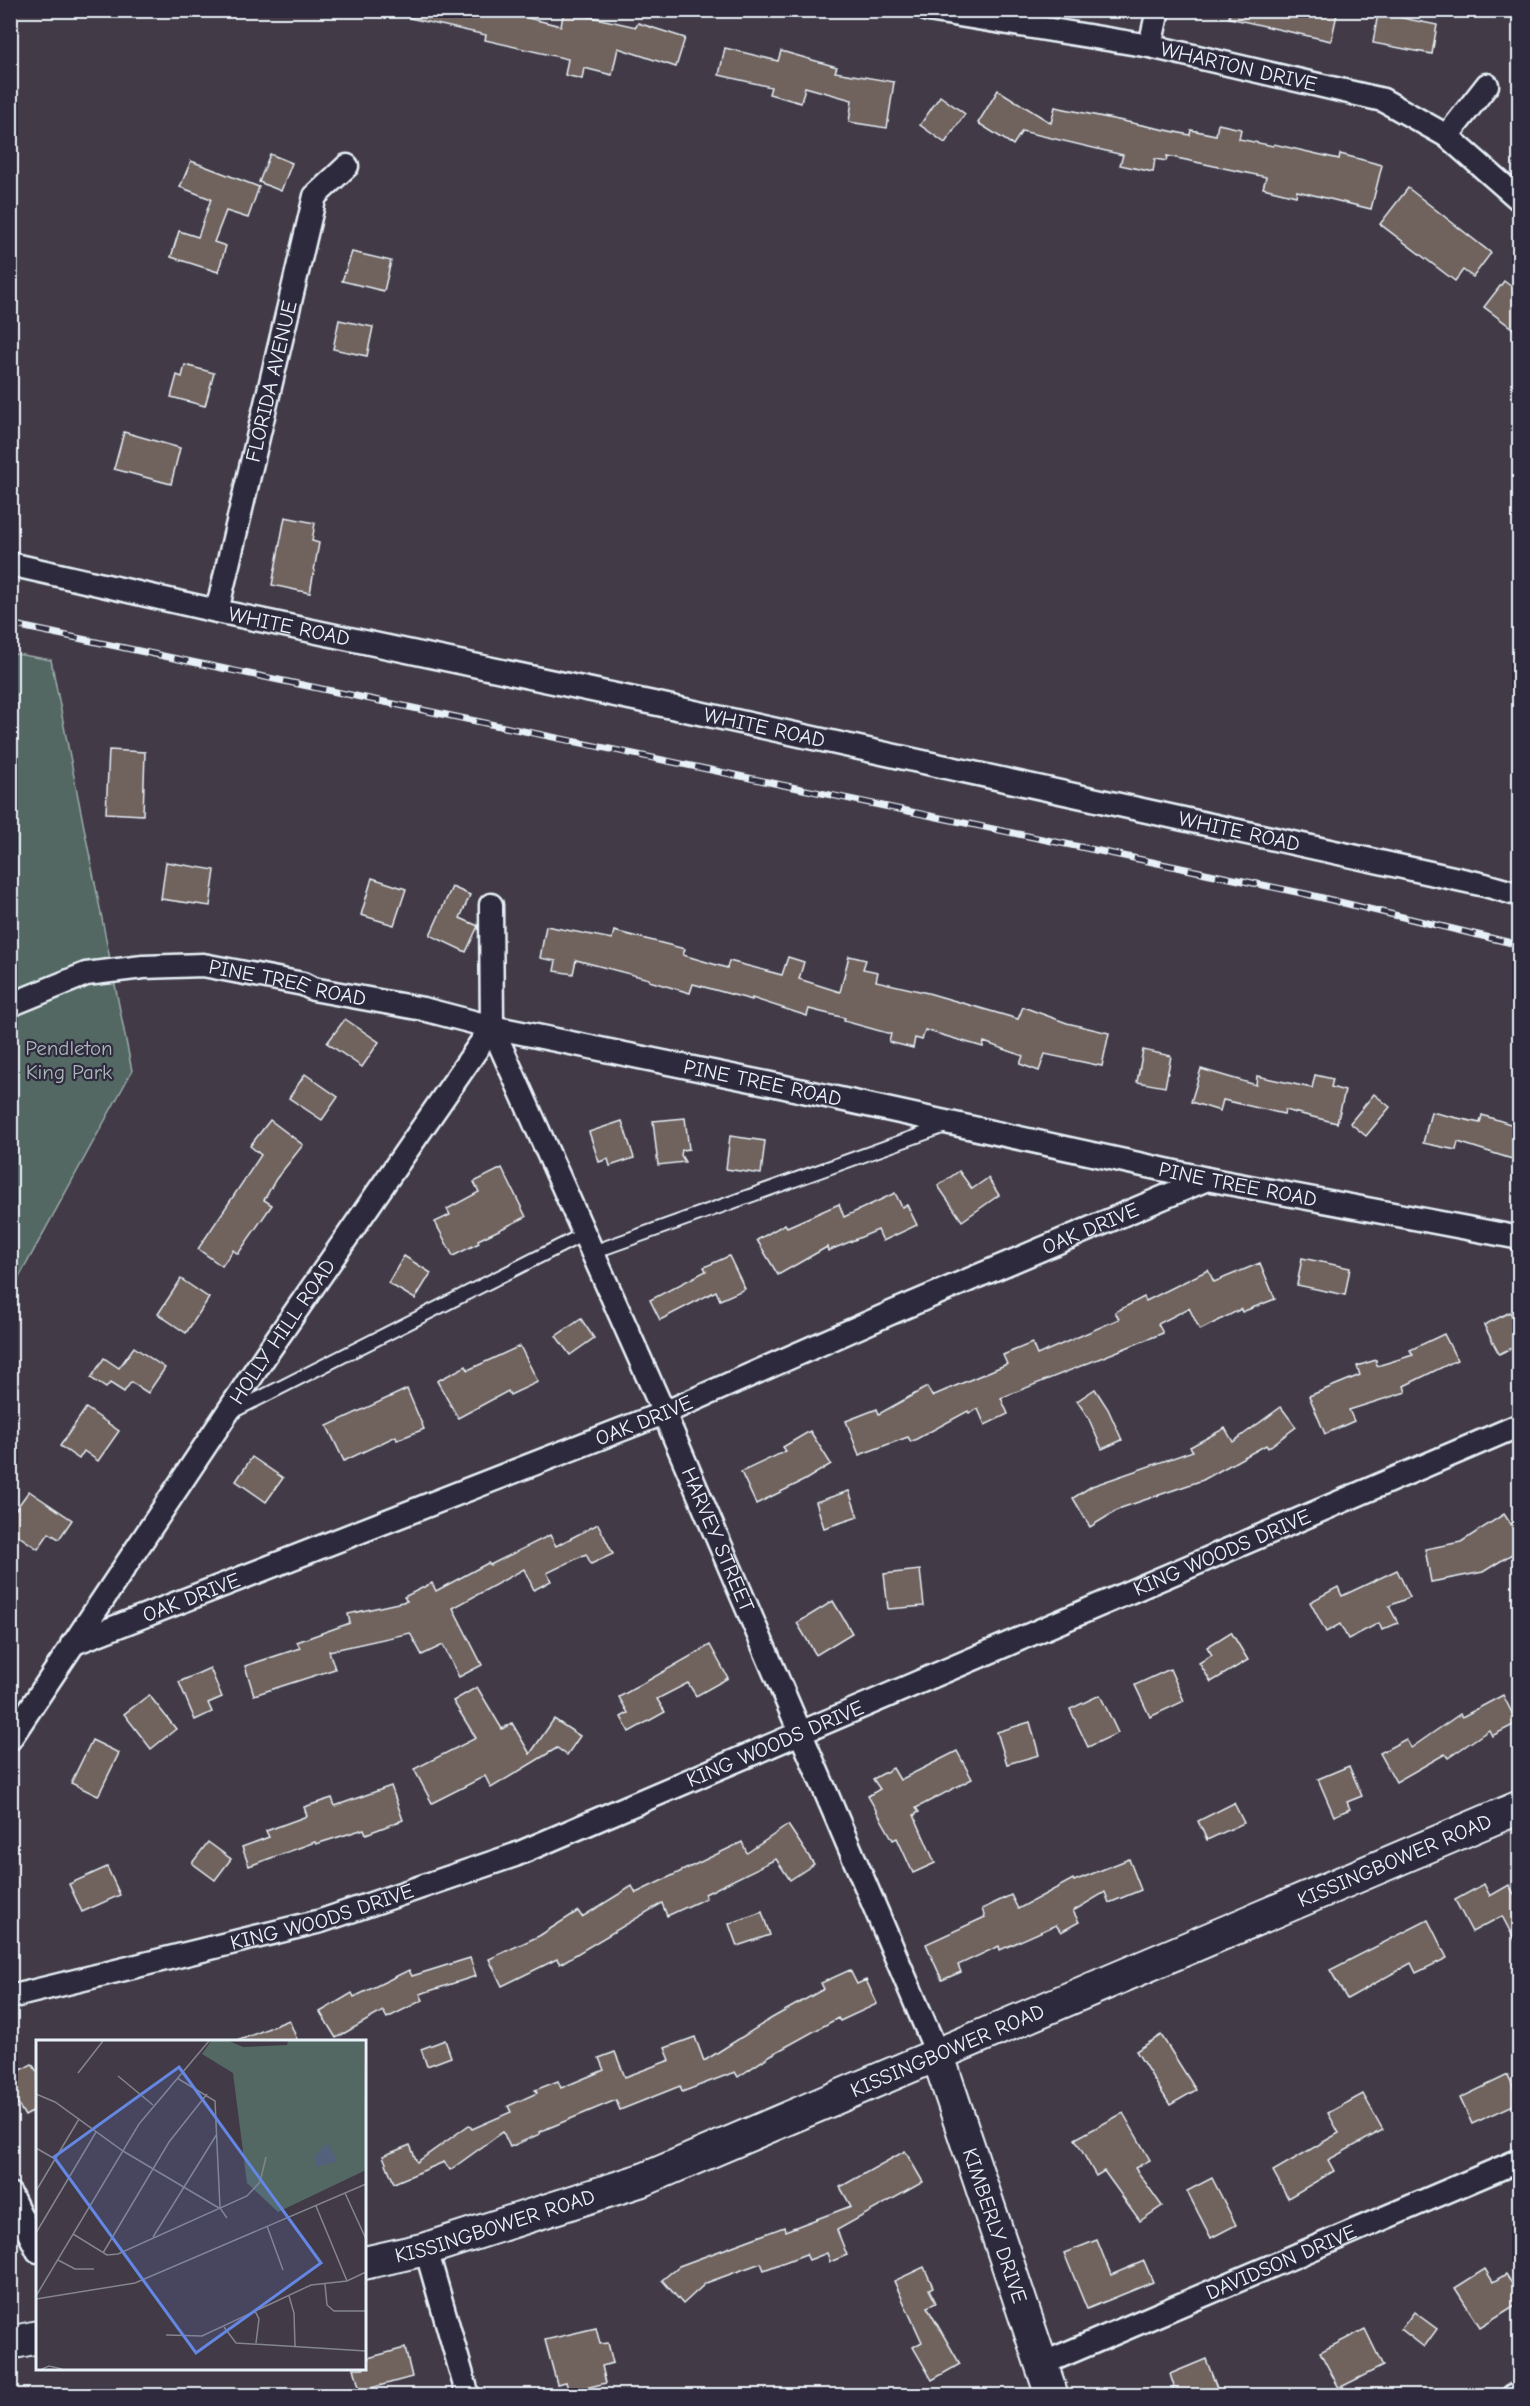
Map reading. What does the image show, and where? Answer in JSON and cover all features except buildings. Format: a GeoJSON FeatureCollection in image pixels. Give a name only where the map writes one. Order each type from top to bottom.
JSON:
{"type":"FeatureCollection","features":[{"type":"Feature","properties":{"kind":"street","name":"WHARTON DRIVE"},"geometry":{"type":"LineString","coordinates":[[928,10],[1150,46],[1383,100],[1447,136],[1520,200]]}},
{"type":"Feature","properties":{"kind":"street"},"geometry":{"type":"LineString","coordinates":[[1150,46],[1158,10]]}},
{"type":"Feature","properties":{"kind":"street"},"geometry":{"type":"LineString","coordinates":[[1447,136],[1486,85]]}},
{"type":"Feature","properties":{"kind":"street","name":"FLORIDA AVENUE"},"geometry":{"type":"LineString","coordinates":[[217,611],[315,196],[347,166]]}},
{"type":"Feature","properties":{"kind":"street","name":"WHITE ROAD"},"geometry":{"type":"LineString","coordinates":[[10,564],[217,611],[658,704],[1485,885],[1520,895]]}},
{"type":"Feature","properties":{"kind":"street"},"geometry":{"type":"LineString","coordinates":[[491,905],[492,1027]]}},
{"type":"Feature","properties":{"kind":"street","name":"PINE TREE ROAD"},"geometry":{"type":"LineString","coordinates":[[10,1005],[86,974],[143,967],[203,965],[303,984],[313,989],[423,1009],[492,1027],[1207,1179],[1520,1238]]}},
{"type":"Feature","properties":{"kind":"street","name":"HARVEY STREET"},"geometry":{"type":"LineString","coordinates":[[492,1027],[664,1413],[938,2053]]}},
{"type":"Feature","properties":{"kind":"street","name":"HOLLY HILL ROAD"},"geometry":{"type":"LineString","coordinates":[[10,1739],[225,1416],[492,1027]]}},
{"type":"Feature","properties":{"kind":"street","name":"OAK DRIVE"},"geometry":{"type":"LineString","coordinates":[[72,1644],[664,1413],[893,1312],[1207,1179]]}},
{"type":"Feature","properties":{"kind":"street","name":"KING WOODS DRIVE"},"geometry":{"type":"LineString","coordinates":[[10,1997],[321,1921],[515,1855],[1520,1425]]}},
{"type":"Feature","properties":{"kind":"street","name":"KISSINGBOWER ROAD"},"geometry":{"type":"LineString","coordinates":[[366,2263],[426,2249],[645,2179],[1520,1806]]}},
{"type":"Feature","properties":{"kind":"street","name":"KIMBERLY DRIVE"},"geometry":{"type":"LineString","coordinates":[[938,2053],[1052,2396]]}},
{"type":"Feature","properties":{"kind":"street","name":"DAVIDSON DRIVE"},"geometry":{"type":"LineString","coordinates":[[1042,2364],[1520,2160]]}},
{"type":"Feature","properties":{"kind":"street"},"geometry":{"type":"LineString","coordinates":[[10,2194],[36,2247]]}},
{"type":"Feature","properties":{"kind":"street"},"geometry":{"type":"LineString","coordinates":[[426,2249],[468,2396]]}},
{"type":"Feature","properties":{"kind":"street"},"geometry":{"type":"LineString","coordinates":[[10,2343],[36,2337]]}},
{"type":"Feature","properties":{"kind":"street"},"geometry":{"type":"LineString","coordinates":[[1514,2396],[1520,2393]]}},
{"type":"Feature","properties":{"kind":"lane"},"geometry":{"type":"LineString","coordinates":[[225,1416],[588,1243],[952,1124]]}},
{"type":"Feature","properties":{"kind":"green space","name":"Pendleton King Park"},"geometry":{"type":"Polygon","coordinates":[[[11,653],[51,660],[132,1071],[11,1292],[11,653]]]}},
{"type":"Feature","properties":{"kind":"railway"},"geometry":{"type":"LineString","coordinates":[[10,624],[1306,894],[1520,945]]}}]}
